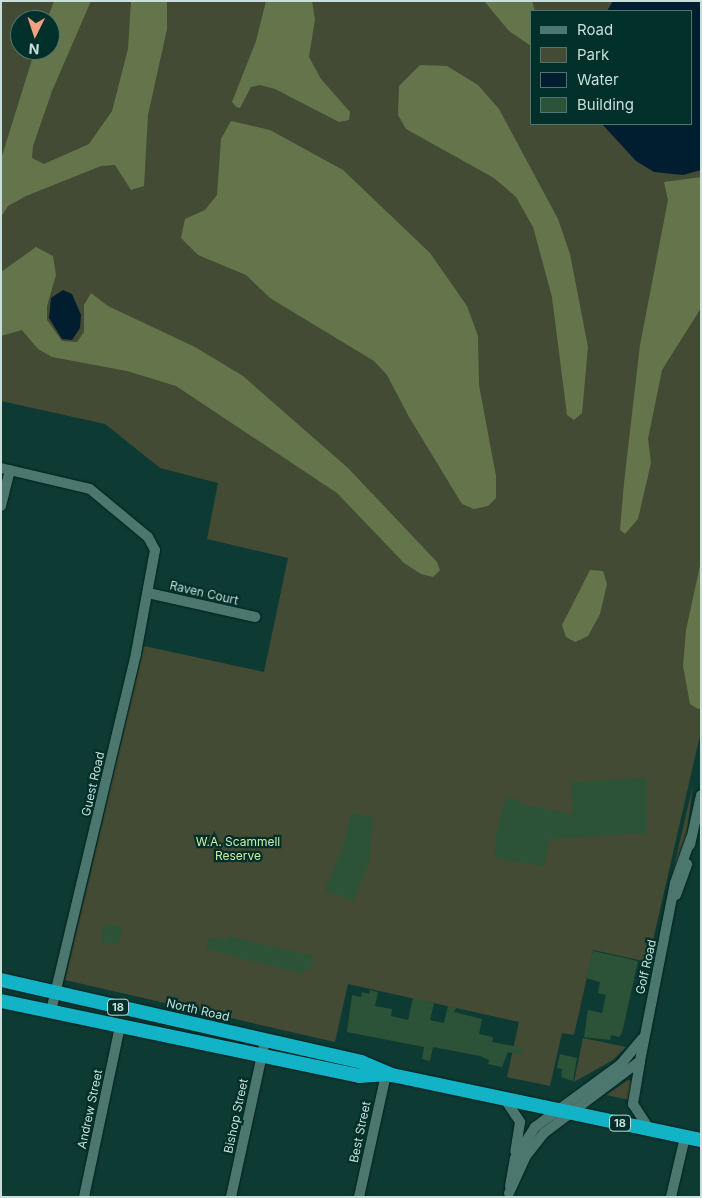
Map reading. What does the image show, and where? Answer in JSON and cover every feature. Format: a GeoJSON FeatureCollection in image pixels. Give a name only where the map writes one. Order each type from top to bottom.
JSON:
{"type":"FeatureCollection","features":[{"type":"Feature","properties":{"kind":"highway","name":"North Road"},"geometry":{"type":"LineString","coordinates":[[1,980],[361,1062],[386,1074],[701,1140]]}},
{"type":"Feature","properties":{"kind":"highway","name":"North Road"},"geometry":{"type":"LineString","coordinates":[[1,1001],[359,1076],[386,1074]]}},
{"type":"Feature","properties":{"kind":"street"},"geometry":{"type":"LineString","coordinates":[[1,506],[6,469]]}},
{"type":"Feature","properties":{"kind":"street","name":"Guest Road"},"geometry":{"type":"LineString","coordinates":[[6,469],[94,491],[148,537],[154,547],[155,561],[148,593],[51,1012]]}},
{"type":"Feature","properties":{"kind":"street","name":"Raven Court"},"geometry":{"type":"LineString","coordinates":[[148,593],[255,617]]}},
{"type":"Feature","properties":{"kind":"street","name":"Golf Road"},"geometry":{"type":"LineString","coordinates":[[649,1129],[633,1104],[642,1039],[674,900],[679,868],[691,838],[701,795]]}},
{"type":"Feature","properties":{"kind":"street","name":"Andrew Street"},"geometry":{"type":"LineString","coordinates":[[84,1197],[120,1026]]}},
{"type":"Feature","properties":{"kind":"street","name":"Golf Road"},"geometry":{"type":"LineString","coordinates":[[515,1158],[535,1127],[555,1109],[621,1064],[642,1039]]}},
{"type":"Feature","properties":{"kind":"street","name":"Bishop Street"},"geometry":{"type":"LineString","coordinates":[[231,1197],[265,1040]]}},
{"type":"Feature","properties":{"kind":"street"},"geometry":{"type":"LineString","coordinates":[[509,1195],[526,1156],[544,1133],[640,1061]]}},
{"type":"Feature","properties":{"kind":"street","name":"Best Street"},"geometry":{"type":"LineString","coordinates":[[359,1197],[386,1074]]}},
{"type":"Feature","properties":{"kind":"street"},"geometry":{"type":"LineString","coordinates":[[504,1098],[520,1122],[509,1195]]}},
{"type":"Feature","properties":{"kind":"street"},"geometry":{"type":"LineString","coordinates":[[671,1197],[685,1136]]}},
{"type":"Feature","properties":{"kind":"green space","name":"W.A. Scammell Reserve"},"geometry":{"type":"Polygon","coordinates":[[[1,1],[701,1],[701,731],[648,962],[593,950],[574,1035],[562,1033],[550,1086],[507,1077],[519,1022],[348,984],[335,1042],[65,980],[144,646],[264,672],[288,558],[207,539],[218,483],[160,468],[105,424],[1,401],[1,1]]]}},
{"type":"Feature","properties":{"kind":"green space"},"geometry":{"type":"Polygon","coordinates":[[[54,1],[91,1],[52,91],[33,146],[32,158],[44,164],[89,144],[112,111],[128,49],[131,1],[167,1],[167,29],[148,115],[144,186],[131,190],[115,165],[101,166],[26,196],[8,206],[1,217],[1,159],[32,60],[60,60],[60,10],[51,10],[54,1]]]}},
{"type":"Feature","properties":{"kind":"green space"},"geometry":{"type":"Polygon","coordinates":[[[266,1],[312,1],[315,19],[309,57],[321,79],[350,112],[349,120],[339,122],[275,89],[260,85],[251,87],[240,108],[236,107],[232,102],[256,41],[266,1]]]}},
{"type":"Feature","properties":{"kind":"green space"},"geometry":{"type":"Polygon","coordinates":[[[484,1],[532,1],[535,10],[530,10],[530,45],[509,31],[484,1]]]}},
{"type":"Feature","properties":{"kind":"green space"},"geometry":{"type":"Polygon","coordinates":[[[420,65],[447,66],[478,85],[499,109],[558,219],[570,254],[588,347],[582,413],[574,420],[567,415],[552,297],[533,227],[516,197],[494,178],[406,129],[398,115],[399,86],[420,65]]]}},
{"type":"Feature","properties":{"kind":"green space"},"geometry":{"type":"Polygon","coordinates":[[[231,121],[270,130],[343,170],[430,253],[467,306],[478,336],[479,385],[496,476],[496,498],[488,506],[474,509],[462,504],[409,417],[387,375],[374,361],[270,298],[246,275],[198,255],[181,238],[185,219],[205,210],[217,195],[221,139],[231,121]]]}},
{"type":"Feature","properties":{"kind":"green space"},"geometry":{"type":"Polygon","coordinates":[[[701,177],[701,308],[662,370],[648,439],[651,463],[638,519],[625,534],[620,530],[624,483],[640,345],[668,200],[664,182],[701,177]]]}},
{"type":"Feature","properties":{"kind":"green space"},"geometry":{"type":"Polygon","coordinates":[[[36,247],[53,256],[56,275],[47,306],[47,320],[62,341],[77,342],[84,332],[84,305],[91,293],[108,306],[195,347],[243,376],[348,468],[437,562],[440,570],[433,577],[421,574],[404,563],[337,493],[176,386],[127,371],[52,357],[38,349],[22,330],[1,336],[1,272],[36,247]]]}},
{"type":"Feature","properties":{"kind":"green space"},"geometry":{"type":"Polygon","coordinates":[[[701,561],[701,708],[698,709],[690,704],[683,666],[686,630],[701,561]]]}},
{"type":"Feature","properties":{"kind":"green space"},"geometry":{"type":"Polygon","coordinates":[[[590,570],[603,571],[607,584],[600,614],[588,636],[575,642],[566,637],[562,625],[590,570]]]}},
{"type":"Feature","properties":{"kind":"green space"},"geometry":{"type":"Polygon","coordinates":[[[693,785],[686,839],[669,888],[693,785]]]}},
{"type":"Feature","properties":{"kind":"green space"},"geometry":{"type":"Polygon","coordinates":[[[583,1038],[626,1047],[613,1060],[574,1082],[583,1038]]]}},
{"type":"Feature","properties":{"kind":"green space"},"geometry":{"type":"Polygon","coordinates":[[[628,1080],[633,1081],[630,1100],[606,1095],[628,1080]]]}},
{"type":"Feature","properties":{"kind":"water"},"geometry":{"type":"Polygon","coordinates":[[[613,1],[700,1],[701,170],[683,175],[654,172],[636,161],[603,125],[692,125],[692,10],[608,10],[613,1]]]}},
{"type":"Feature","properties":{"kind":"water"},"geometry":{"type":"Polygon","coordinates":[[[63,290],[72,294],[81,315],[80,328],[72,340],[62,339],[49,318],[51,298],[63,290]]]}},
{"type":"Feature","properties":{"kind":"building"},"geometry":{"type":"Polygon","coordinates":[[[646,778],[647,833],[549,839],[544,866],[495,858],[496,834],[506,797],[520,800],[519,804],[573,814],[571,782],[646,778]]]}},
{"type":"Feature","properties":{"kind":"building"},"geometry":{"type":"Polygon","coordinates":[[[351,813],[373,817],[369,862],[353,901],[325,890],[344,844],[351,813]]]}},
{"type":"Feature","properties":{"kind":"building"},"geometry":{"type":"Polygon","coordinates":[[[104,924],[122,927],[119,945],[101,942],[104,924]]]}},
{"type":"Feature","properties":{"kind":"building"},"geometry":{"type":"Polygon","coordinates":[[[228,936],[313,956],[310,970],[304,969],[303,974],[206,949],[209,938],[227,940],[228,936]]]}},
{"type":"Feature","properties":{"kind":"building"},"geometry":{"type":"Polygon","coordinates":[[[593,951],[638,961],[622,1033],[619,1037],[611,1035],[610,1040],[584,1037],[588,1010],[602,1013],[606,995],[598,993],[600,982],[586,978],[593,951]]]}},
{"type":"Feature","properties":{"kind":"building"},"geometry":{"type":"Polygon","coordinates":[[[370,990],[378,992],[375,1006],[392,1009],[391,1016],[408,1020],[413,998],[434,1003],[430,1020],[444,1023],[448,1006],[456,1008],[454,1012],[482,1019],[479,1034],[493,1037],[492,1042],[523,1048],[522,1055],[508,1052],[502,1067],[488,1064],[489,1060],[480,1056],[433,1047],[430,1061],[422,1059],[424,1047],[347,1032],[352,995],[361,997],[362,992],[369,994],[370,990]]]}},
{"type":"Feature","properties":{"kind":"building"},"geometry":{"type":"Polygon","coordinates":[[[560,1054],[577,1058],[573,1081],[561,1077],[562,1069],[557,1068],[560,1054]]]}}]}
